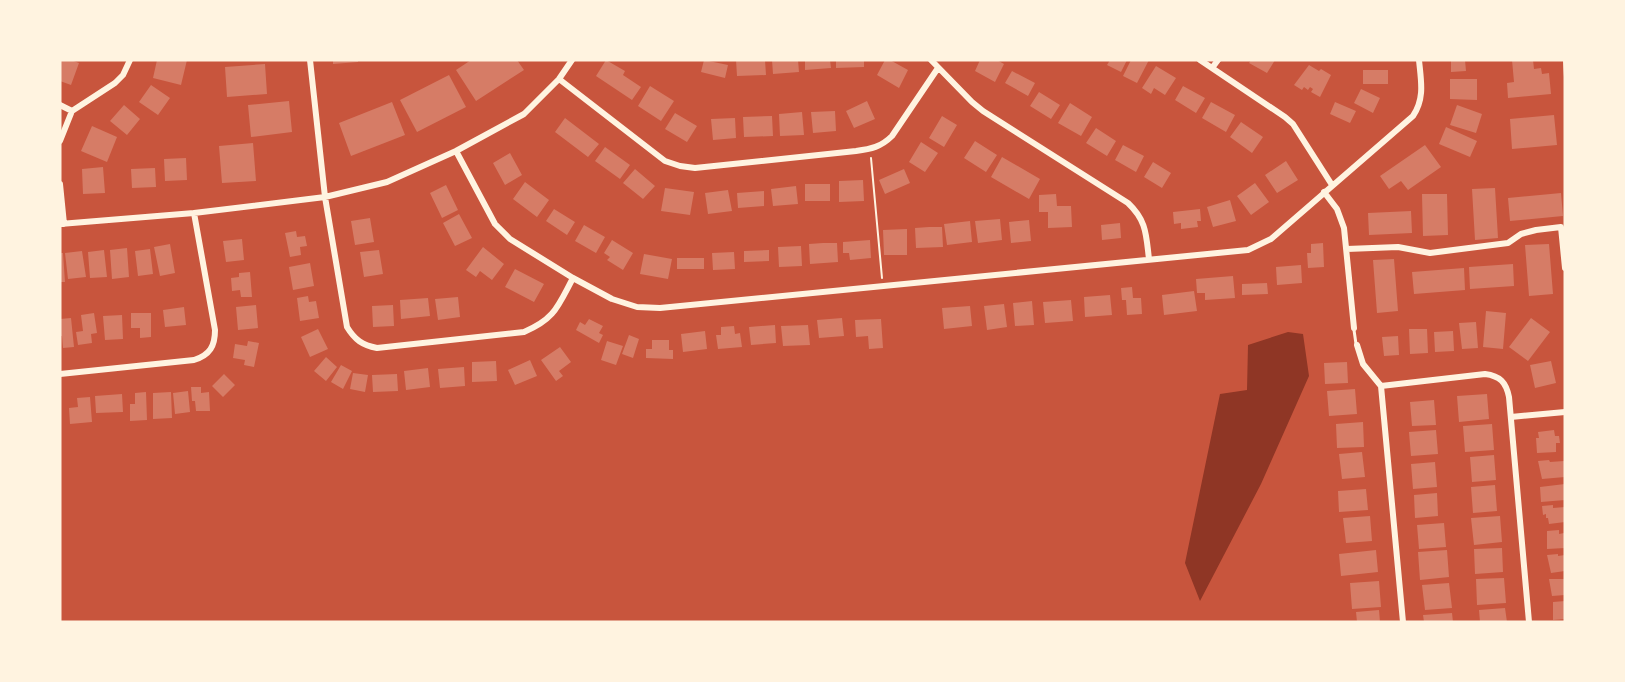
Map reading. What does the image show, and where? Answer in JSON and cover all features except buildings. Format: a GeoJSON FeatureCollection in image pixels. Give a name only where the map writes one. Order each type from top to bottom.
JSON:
{"type":"FeatureCollection","features":[{"type":"Feature","properties":{"kind":"street"},"geometry":{"type":"LineString","coordinates":[[60,141],[72,111],[115,83],[123,75],[130,60]]}},
{"type":"Feature","properties":{"kind":"street"},"geometry":{"type":"LineString","coordinates":[[310,60],[324,196],[348,327],[355,339],[377,348],[524,332],[542,324],[553,314],[573,278]]}},
{"type":"Feature","properties":{"kind":"street"},"geometry":{"type":"LineString","coordinates":[[60,184],[62,224],[194,213],[324,196],[387,182],[456,151],[524,114],[559,80],[572,60]]}},
{"type":"Feature","properties":{"kind":"street"},"geometry":{"type":"LineString","coordinates":[[931,60],[983,111],[1128,203],[1139,214],[1144,225],[1149,259]]}},
{"type":"Feature","properties":{"kind":"street"},"geometry":{"type":"LineString","coordinates":[[1200,60],[1286,117],[1293,124],[1332,185]]}},
{"type":"Feature","properties":{"kind":"street"},"geometry":{"type":"LineString","coordinates":[[1212,68],[1218,60]]}},
{"type":"Feature","properties":{"kind":"street"},"geometry":{"type":"LineString","coordinates":[[456,151],[501,232],[573,278],[612,299],[649,308],[882,286],[1237,251],[1260,246],[1413,116],[1422,96],[1419,60]]}},
{"type":"Feature","properties":{"kind":"street"},"geometry":{"type":"LineString","coordinates":[[559,80],[665,161],[694,168],[871,149],[884,144],[892,136],[938,68]]}},
{"type":"Feature","properties":{"kind":"street"},"geometry":{"type":"LineString","coordinates":[[60,105],[72,111]]}},
{"type":"Feature","properties":{"kind":"street"},"geometry":{"type":"LineString","coordinates":[[1324,192],[1342,219],[1354,328]]}},
{"type":"Feature","properties":{"kind":"street"},"geometry":{"type":"LineString","coordinates":[[60,374],[194,360],[204,357],[212,349],[215,330],[194,213]]}},
{"type":"Feature","properties":{"kind":"street"},"geometry":{"type":"LineString","coordinates":[[1347,249],[1398,247],[1430,253],[1461,250],[1508,243],[1521,234],[1561,227],[1565,268]]}},
{"type":"Feature","properties":{"kind":"street"},"geometry":{"type":"LineString","coordinates":[[1357,345],[1363,364],[1381,386],[1403,622]]}},
{"type":"Feature","properties":{"kind":"street"},"geometry":{"type":"LineString","coordinates":[[1381,386],[1485,374],[1494,375],[1502,380],[1507,388],[1511,417],[1529,622]]}},
{"type":"Feature","properties":{"kind":"street"},"geometry":{"type":"LineString","coordinates":[[1511,417],[1565,412]]}},
{"type":"Feature","properties":{"kind":"lane"},"geometry":{"type":"LineString","coordinates":[[1354,328],[1357,345]]}},
{"type":"Feature","properties":{"kind":"path"},"geometry":{"type":"LineString","coordinates":[[1564,60],[1565,77]]}},
{"type":"Feature","properties":{"kind":"path"},"geometry":{"type":"LineString","coordinates":[[871,149],[882,286]]}},
{"type":"Feature","properties":{"kind":"shaded area"},"geometry":{"type":"Polygon","coordinates":[[[1288,332],[1303,334],[1309,376],[1261,484],[1200,601],[1185,563],[1220,394],[1247,390],[1248,345],[1288,332]]]}}]}
